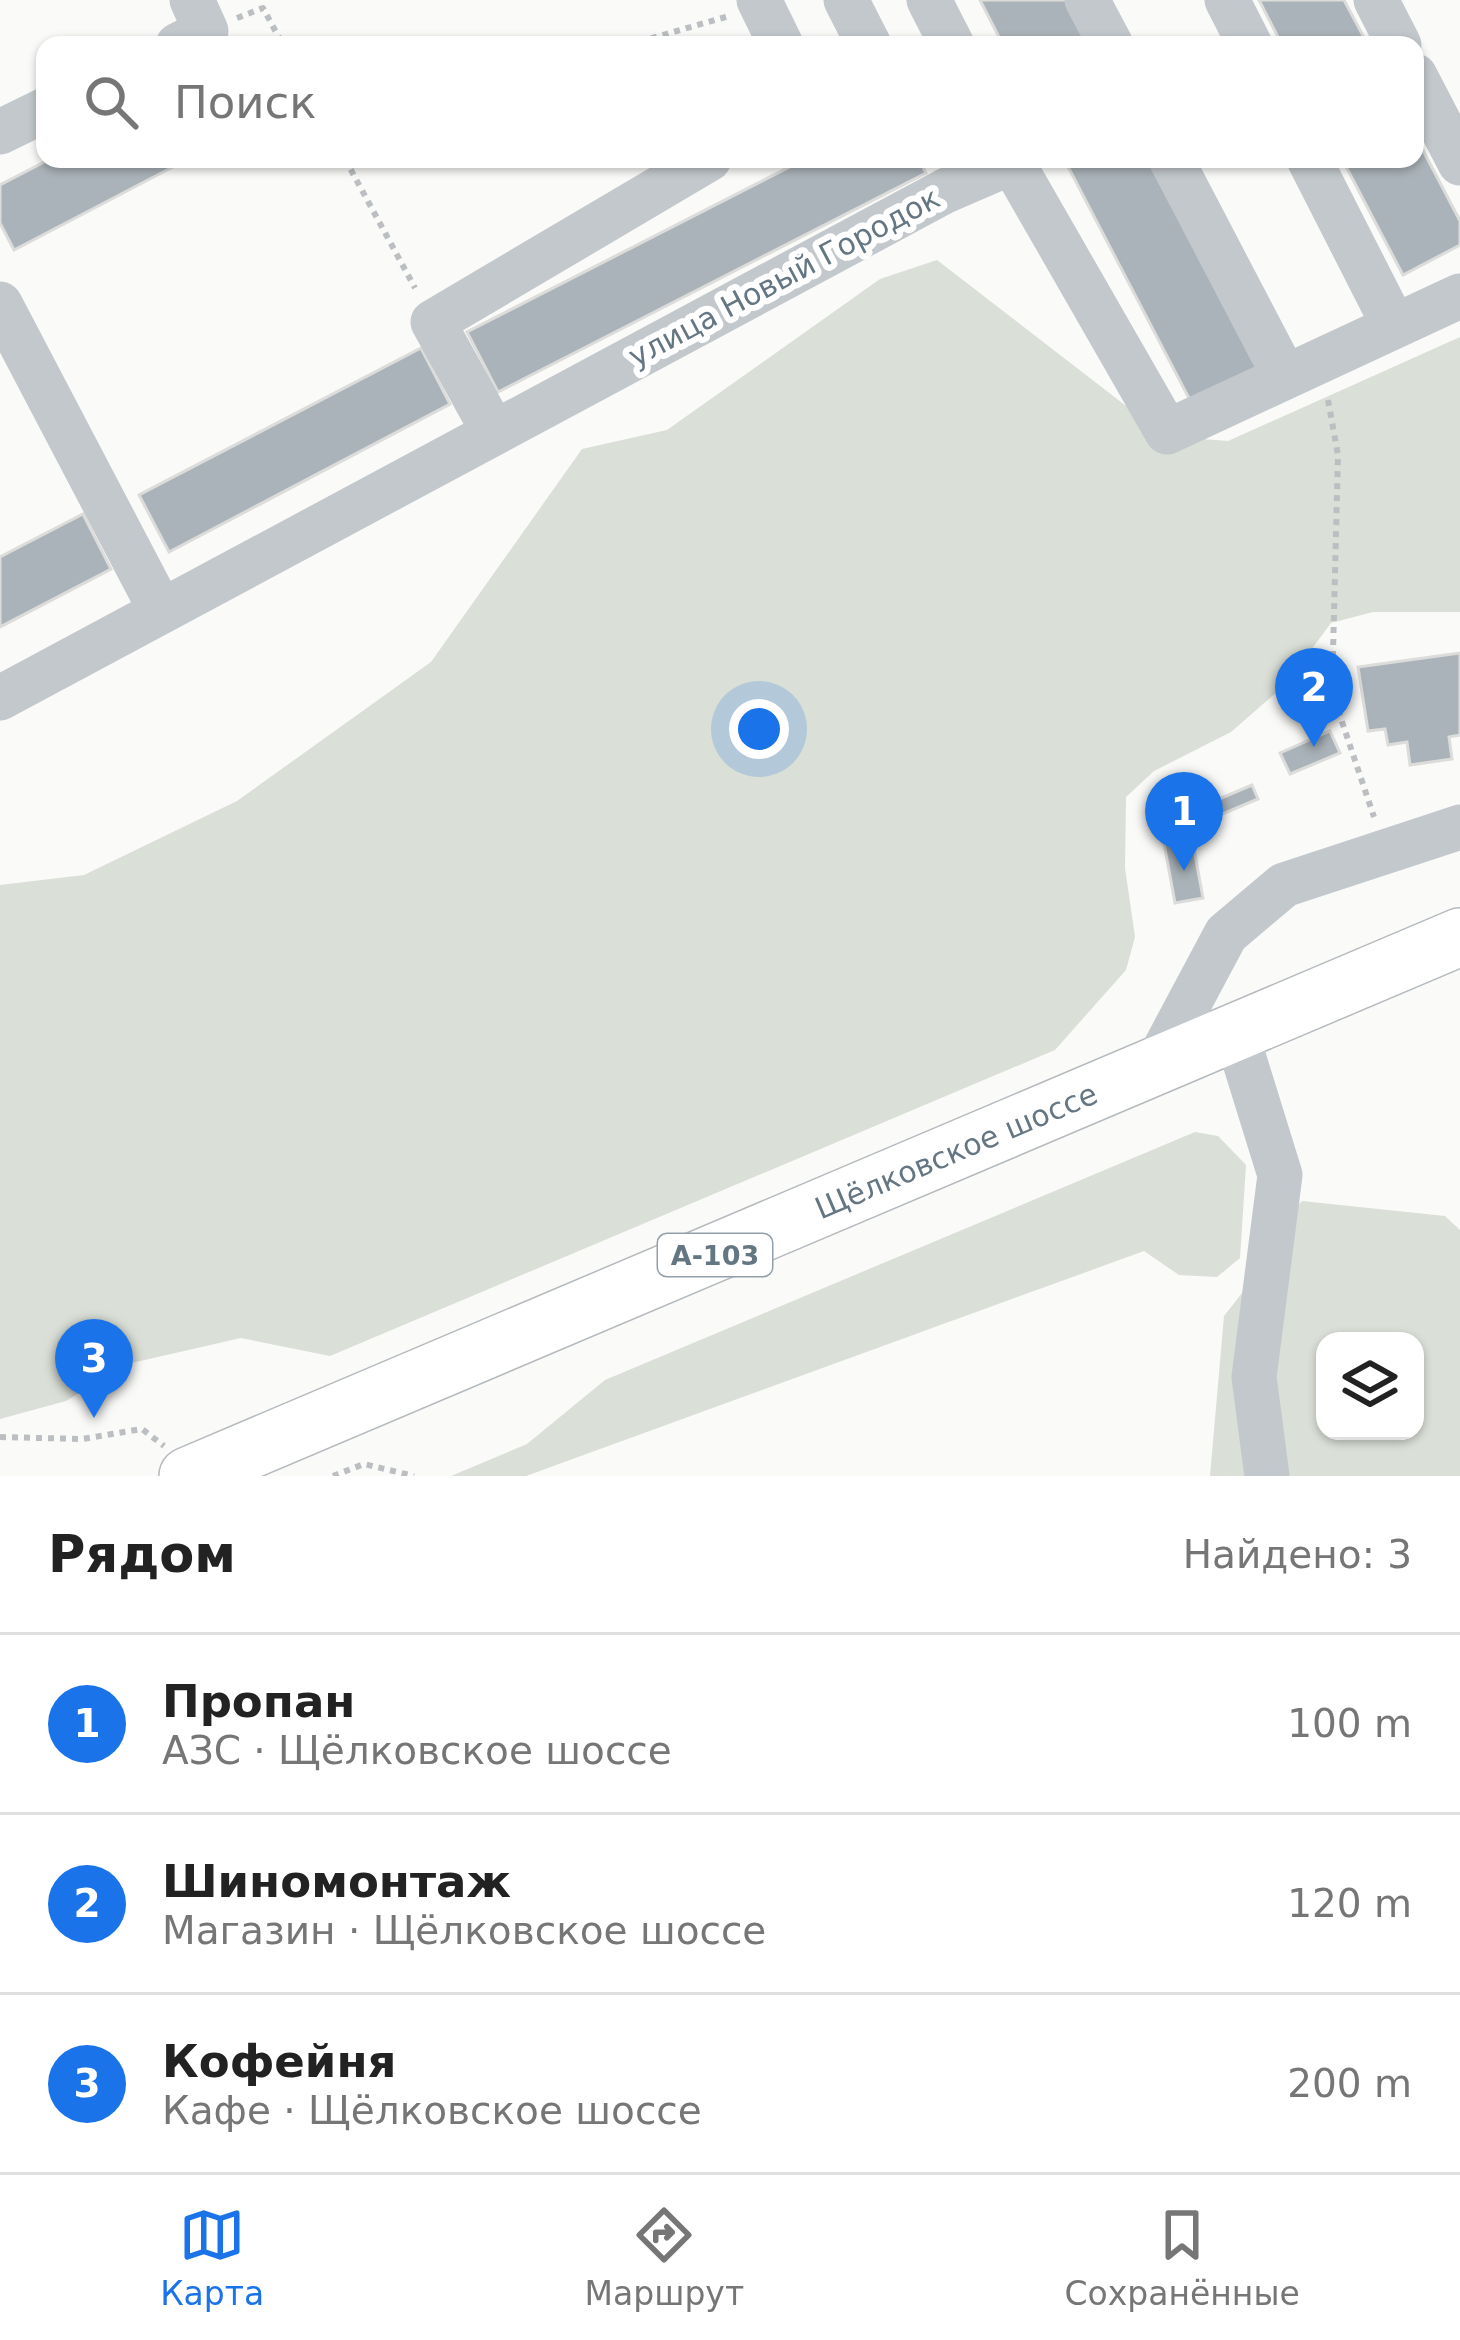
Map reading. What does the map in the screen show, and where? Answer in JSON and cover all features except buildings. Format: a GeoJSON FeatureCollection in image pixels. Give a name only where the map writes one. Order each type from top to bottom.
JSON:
{"type":"FeatureCollection","features":[{"type":"Feature","properties":{"kind":"main road","name":"Щёлковское шоссе"},"geometry":{"type":"LineString","coordinates":[[177,1462],[1153,1070],[1460,937]]}},
{"type":"Feature","properties":{"kind":"street"},"geometry":{"type":"LineString","coordinates":[[846,0],[864,36]]}},
{"type":"Feature","properties":{"kind":"street"},"geometry":{"type":"LineString","coordinates":[[929,0],[947,36]]}},
{"type":"Feature","properties":{"kind":"street"},"geometry":{"type":"LineString","coordinates":[[1087,0],[1106,36]]}},
{"type":"Feature","properties":{"kind":"street"},"geometry":{"type":"LineString","coordinates":[[1227,0],[1245,36]]}},
{"type":"Feature","properties":{"kind":"street"},"geometry":{"type":"LineString","coordinates":[[1376,0],[1394,36]]}},
{"type":"Feature","properties":{"kind":"street"},"geometry":{"type":"LineString","coordinates":[[1424,94],[1460,164]]}},
{"type":"Feature","properties":{"kind":"street"},"geometry":{"type":"LineString","coordinates":[[0,132],[36,114]]}},
{"type":"Feature","properties":{"kind":"street"},"geometry":{"type":"LineString","coordinates":[[494,431],[434,322],[694,168]]}},
{"type":"Feature","properties":{"kind":"street","name":"улица Новый Городок"},"geometry":{"type":"LineString","coordinates":[[0,698],[494,431],[936,175],[971,168]]}},
{"type":"Feature","properties":{"kind":"street","name":"улица Новый Городок"},"geometry":{"type":"LineString","coordinates":[[1016,168],[1167,432],[1460,296]]}},
{"type":"Feature","properties":{"kind":"street"},"geometry":{"type":"LineString","coordinates":[[1177,168],[1303,369]]}},
{"type":"Feature","properties":{"kind":"street"},"geometry":{"type":"LineString","coordinates":[[1314,168],[1394,326]]}},
{"type":"Feature","properties":{"kind":"street"},"geometry":{"type":"LineString","coordinates":[[0,304],[160,609]]}},
{"type":"Feature","properties":{"kind":"street"},"geometry":{"type":"LineString","coordinates":[[1153,1070],[1226,934],[1284,885],[1460,827]]}},
{"type":"Feature","properties":{"kind":"street"},"geometry":{"type":"LineString","coordinates":[[1235,1034],[1280,1175],[1255,1377],[1267,1476]]}},
{"type":"Feature","properties":{"kind":"path"},"geometry":{"type":"LineString","coordinates":[[192,26],[263,8],[278,36]]}},
{"type":"Feature","properties":{"kind":"path"},"geometry":{"type":"LineString","coordinates":[[668,36],[770,13]]}},
{"type":"Feature","properties":{"kind":"path"},"geometry":{"type":"LineString","coordinates":[[350,168],[434,322]]}},
{"type":"Feature","properties":{"kind":"path"},"geometry":{"type":"LineString","coordinates":[[1303,369],[1338,455],[1332,692],[1384,849]]}},
{"type":"Feature","properties":{"kind":"path"},"geometry":{"type":"LineString","coordinates":[[0,1437],[82,1439],[142,1429],[177,1462]]}},
{"type":"Feature","properties":{"kind":"path"},"geometry":{"type":"LineString","coordinates":[[333,1476],[364,1463],[414,1476]]}},
{"type":"Feature","properties":{"kind":"shaded area"},"geometry":{"type":"Polygon","coordinates":[[[937,260],[1165,436],[1228,441],[1460,337],[1460,612],[1373,612],[1331,623],[1285,685],[1231,732],[1154,771],[1126,797],[1125,868],[1135,937],[1126,970],[1055,1050],[330,1356],[241,1338],[127,1364],[66,1401],[0,1419],[0,885],[84,875],[237,801],[431,662],[582,449],[667,430],[880,279],[937,260]]]}},
{"type":"Feature","properties":{"kind":"shaded area"},"geometry":{"type":"Polygon","coordinates":[[[1195,1132],[1218,1136],[1246,1165],[1240,1258],[1217,1277],[1179,1275],[1144,1251],[526,1476],[451,1476],[527,1444],[605,1380],[1195,1132]]]}},
{"type":"Feature","properties":{"kind":"shaded area"},"geometry":{"type":"Polygon","coordinates":[[[1302,1201],[1445,1216],[1460,1230],[1460,1476],[1210,1476],[1224,1316],[1253,1279],[1278,1226],[1302,1201]]]}},
{"type":"Feature","properties":{"kind":"place","name":"Шиномонтаж"},"geometry":{"type":"Point","coordinates":[1314,747]}},
{"type":"Feature","properties":{"kind":"place","name":"Пропан"},"geometry":{"type":"Point","coordinates":[1184,871]}},
{"type":"Feature","properties":{"kind":"place","name":"Кофейня"},"geometry":{"type":"Point","coordinates":[94,1418]}}]}
